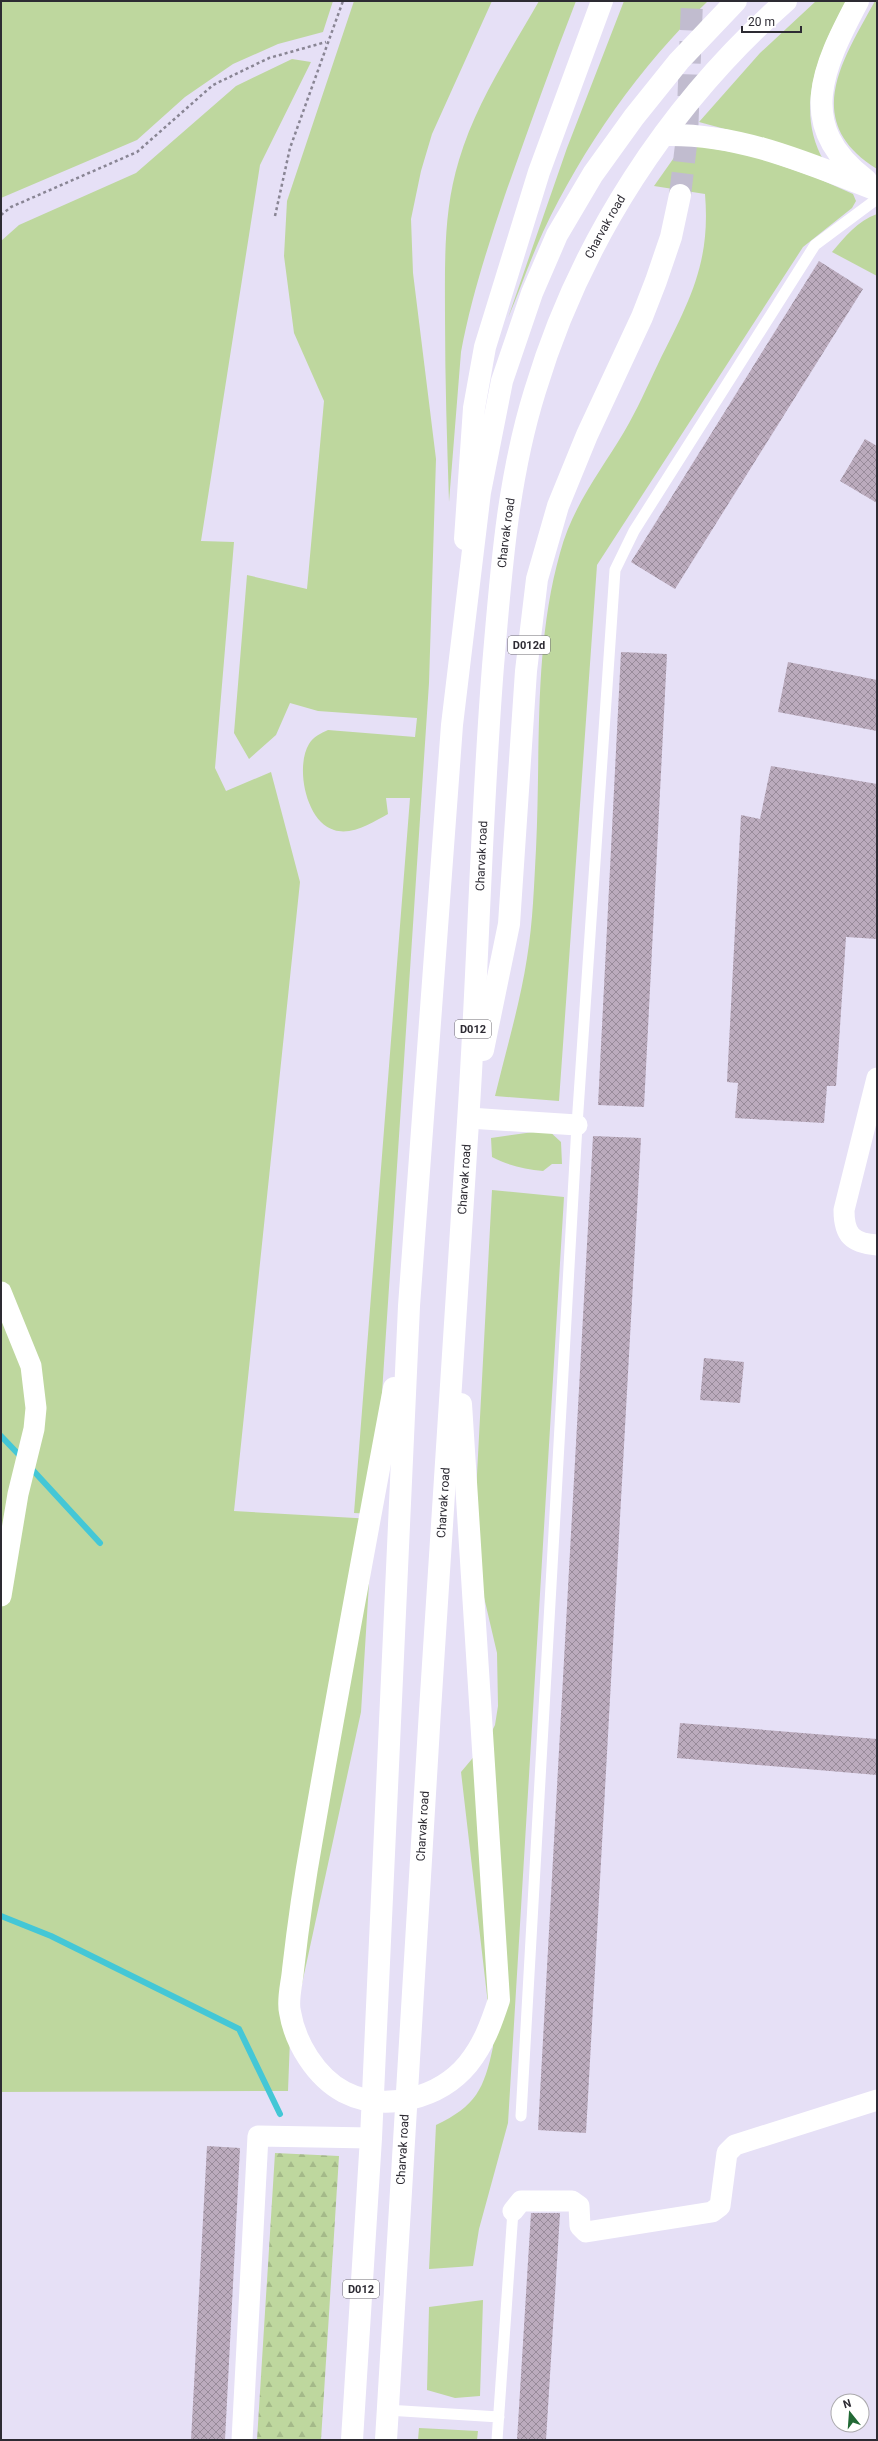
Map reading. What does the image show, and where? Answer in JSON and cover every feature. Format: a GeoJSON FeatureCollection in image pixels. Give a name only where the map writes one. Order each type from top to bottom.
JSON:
{"type":"FeatureCollection","features":[{"type":"Feature","properties":{"kind":"main road"},"geometry":{"type":"LineString","coordinates":[[452,725],[478,378],[502,289],[539,172],[602,1]]}},
{"type":"Feature","properties":{"kind":"main road","name":"D012"},"geometry":{"type":"LineString","coordinates":[[352,2440],[370,2138],[409,1306],[452,725],[472,550],[490,434],[502,381],[532,293],[557,235],[592,174],[654,90],[704,33],[736,1]]}},
{"type":"Feature","properties":{"kind":"main road","name":"Charvak road"},"geometry":{"type":"LineString","coordinates":[[386,2440],[455,1309],[469,1118],[489,723],[502,557],[509,502],[534,393],[565,308],[603,229],[664,135],[718,67],[786,1]]}},
{"type":"Feature","properties":{"kind":"main road"},"geometry":{"type":"LineString","coordinates":[[858,1],[832,53],[822,90],[821,114],[828,136],[840,155],[855,172],[877,189]]}},
{"type":"Feature","properties":{"kind":"main road"},"geometry":{"type":"LineString","coordinates":[[664,135],[704,136],[758,146],[877,189]]}},
{"type":"Feature","properties":{"kind":"main road","name":"D012d"},"geometry":{"type":"LineString","coordinates":[[469,1118],[509,924],[528,656],[537,579],[558,506],[587,435],[642,317],[662,266],[680,195]]}},
{"type":"Feature","properties":{"kind":"main road"},"geometry":{"type":"LineString","coordinates":[[409,1306],[302,1895],[289,2010],[301,2047],[319,2070],[332,2083],[343,2091],[365,2100],[391,2101],[417,2098],[429,2093],[467,2065],[485,2040],[499,2000],[455,1309]]}},
{"type":"Feature","properties":{"kind":"street"},"geometry":{"type":"LineString","coordinates":[[877,1078],[844,1216],[848,1233],[856,1241],[877,1245]]}},
{"type":"Feature","properties":{"kind":"street"},"geometry":{"type":"LineString","coordinates":[[469,1118],[578,1125]]}},
{"type":"Feature","properties":{"kind":"street"},"geometry":{"type":"LineString","coordinates":[[1,1292],[31,1366],[36,1408],[34,1429],[18,1494],[1,1596]]}},
{"type":"Feature","properties":{"kind":"street"},"geometry":{"type":"LineString","coordinates":[[513,2211],[521,2201],[572,2201],[579,2206],[580,2226],[586,2232],[712,2212],[720,2206],[727,2153],[735,2145],[877,2100]]}},
{"type":"Feature","properties":{"kind":"street"},"geometry":{"type":"LineString","coordinates":[[242,2440],[258,2136],[370,2138]]}},
{"type":"Feature","properties":{"kind":"lane"},"geometry":{"type":"LineString","coordinates":[[521,2116],[578,1125],[615,570],[634,531],[815,245],[877,199]]}},
{"type":"Feature","properties":{"kind":"lane"},"geometry":{"type":"LineString","coordinates":[[497,2440],[513,2211]]}},
{"type":"Feature","properties":{"kind":"lane"},"geometry":{"type":"LineString","coordinates":[[387,2410],[499,2417]]}},
{"type":"Feature","properties":{"kind":"path"},"geometry":{"type":"LineString","coordinates":[[275,216],[290,148],[326,42],[343,1]]}},
{"type":"Feature","properties":{"kind":"path"},"geometry":{"type":"LineString","coordinates":[[1,215],[11,207],[137,152],[213,85],[269,58],[326,42]]}},
{"type":"Feature","properties":{"kind":"green space"},"geometry":{"type":"Polygon","coordinates":[[[1,1],[333,1],[323,32],[278,44],[233,64],[185,97],[137,140],[1,198],[1,1]]]}},
{"type":"Feature","properties":{"kind":"green space"},"geometry":{"type":"Polygon","coordinates":[[[354,1],[492,1],[432,134],[421,171],[411,219],[413,273],[436,459],[429,683],[374,1514],[354,1513],[410,798],[386,798],[388,814],[355,830],[334,830],[324,825],[316,816],[310,805],[303,779],[303,766],[305,754],[309,744],[317,736],[328,730],[415,737],[417,718],[318,711],[290,703],[276,735],[249,759],[234,733],[247,575],[307,589],[324,401],[294,333],[284,256],[287,201],[354,1]]]}},
{"type":"Feature","properties":{"kind":"green space"},"geometry":{"type":"Polygon","coordinates":[[[539,1],[576,1],[505,195],[475,292],[461,352],[449,502],[445,278],[446,238],[450,199],[459,160],[475,118],[494,78],[539,1]]]}},
{"type":"Feature","properties":{"kind":"green space"},"geometry":{"type":"Polygon","coordinates":[[[624,1],[708,1],[683,26],[636,80],[615,109],[576,169],[543,232],[508,318],[567,148],[624,1]]]}},
{"type":"Feature","properties":{"kind":"green space"},"geometry":{"type":"Polygon","coordinates":[[[816,1],[846,1],[819,59],[810,100],[811,121],[815,141],[824,161],[762,139],[699,122],[760,53],[816,1]]]}},
{"type":"Feature","properties":{"kind":"green space"},"geometry":{"type":"Polygon","coordinates":[[[875,1],[877,1],[877,169],[854,151],[840,131],[834,111],[835,90],[841,68],[875,1]]]}},
{"type":"Feature","properties":{"kind":"green space"},"geometry":{"type":"Polygon","coordinates":[[[292,59],[311,62],[260,165],[201,541],[234,542],[215,768],[226,791],[271,772],[300,882],[234,1511],[373,1519],[361,1712],[290,2039],[288,2091],[1,2092],[1,241],[19,225],[136,173],[236,86],[292,59]]]}},
{"type":"Feature","properties":{"kind":"green space"},"geometry":{"type":"Polygon","coordinates":[[[697,146],[750,155],[817,178],[853,194],[856,201],[852,208],[803,247],[597,565],[559,1101],[495,1096],[521,992],[531,931],[536,849],[542,663],[551,589],[565,536],[579,505],[633,415],[679,322],[695,283],[701,263],[704,242],[706,219],[705,194],[654,186],[678,152],[697,146]]]}},
{"type":"Feature","properties":{"kind":"green space"},"geometry":{"type":"Polygon","coordinates":[[[877,214],[877,276],[832,252],[858,225],[877,214]]]}},
{"type":"Feature","properties":{"kind":"green space"},"geometry":{"type":"Polygon","coordinates":[[[548,1130],[561,1142],[562,1164],[552,1164],[543,1171],[517,1167],[492,1157],[491,1138],[548,1130]]]}},
{"type":"Feature","properties":{"kind":"green space"},"geometry":{"type":"Polygon","coordinates":[[[492,1190],[564,1197],[508,2123],[479,2229],[473,2266],[429,2269],[436,2125],[461,2111],[476,2095],[486,2074],[493,2047],[461,1772],[487,1741],[495,1725],[498,1706],[497,1653],[473,1550],[492,1190]]]}},
{"type":"Feature","properties":{"kind":"green space"},"geometry":{"type":"Polygon","coordinates":[[[275,2153],[339,2156],[321,2440],[257,2440],[275,2153]]]}},
{"type":"Feature","properties":{"kind":"green space"},"geometry":{"type":"Polygon","coordinates":[[[483,2300],[480,2396],[455,2398],[427,2390],[429,2307],[483,2300]]]}},
{"type":"Feature","properties":{"kind":"green space"},"geometry":{"type":"Polygon","coordinates":[[[419,2428],[478,2431],[477,2440],[418,2440],[419,2428]]]}},
{"type":"Feature","properties":{"kind":"building"},"geometry":{"type":"Polygon","coordinates":[[[819,261],[863,289],[675,589],[631,562],[819,261]]]}},
{"type":"Feature","properties":{"kind":"building"},"geometry":{"type":"Polygon","coordinates":[[[865,439],[877,446],[877,503],[840,481],[865,439]]]}},
{"type":"Feature","properties":{"kind":"building"},"geometry":{"type":"Polygon","coordinates":[[[621,652],[667,654],[644,1107],[598,1105],[621,652]]]}},
{"type":"Feature","properties":{"kind":"building"},"geometry":{"type":"Polygon","coordinates":[[[788,662],[877,680],[877,731],[778,712],[788,662]]]}},
{"type":"Feature","properties":{"kind":"building"},"geometry":{"type":"Polygon","coordinates":[[[771,766],[877,784],[877,939],[846,937],[836,1086],[827,1086],[824,1123],[735,1118],[738,1083],[727,1082],[741,815],[760,819],[771,766]]]}},
{"type":"Feature","properties":{"kind":"building"},"geometry":{"type":"Polygon","coordinates":[[[593,1136],[641,1138],[586,2133],[538,2130],[593,1136]]]}},
{"type":"Feature","properties":{"kind":"building"},"geometry":{"type":"Polygon","coordinates":[[[704,1358],[744,1362],[740,1403],[700,1400],[704,1358]]]}},
{"type":"Feature","properties":{"kind":"building"},"geometry":{"type":"Polygon","coordinates":[[[680,1723],[877,1739],[877,1775],[677,1758],[680,1723]]]}},
{"type":"Feature","properties":{"kind":"building"},"geometry":{"type":"Polygon","coordinates":[[[207,2146],[240,2148],[225,2440],[191,2440],[207,2146]]]}},
{"type":"Feature","properties":{"kind":"building"},"geometry":{"type":"Polygon","coordinates":[[[531,2213],[560,2213],[546,2440],[517,2440],[531,2213]]]}},
{"type":"Feature","properties":{"kind":"waterway"},"geometry":{"type":"LineString","coordinates":[[1,1436],[23,1459]]}},
{"type":"Feature","properties":{"kind":"waterway"},"geometry":{"type":"LineString","coordinates":[[29,1466],[100,1543]]}},
{"type":"Feature","properties":{"kind":"waterway"},"geometry":{"type":"LineString","coordinates":[[1,1916],[51,1936],[239,2029],[280,2114]]}},
{"type":"Feature","properties":{"kind":"tunnel"},"geometry":{"type":"LineString","coordinates":[[680,195],[687,137],[692,1]]}}]}
